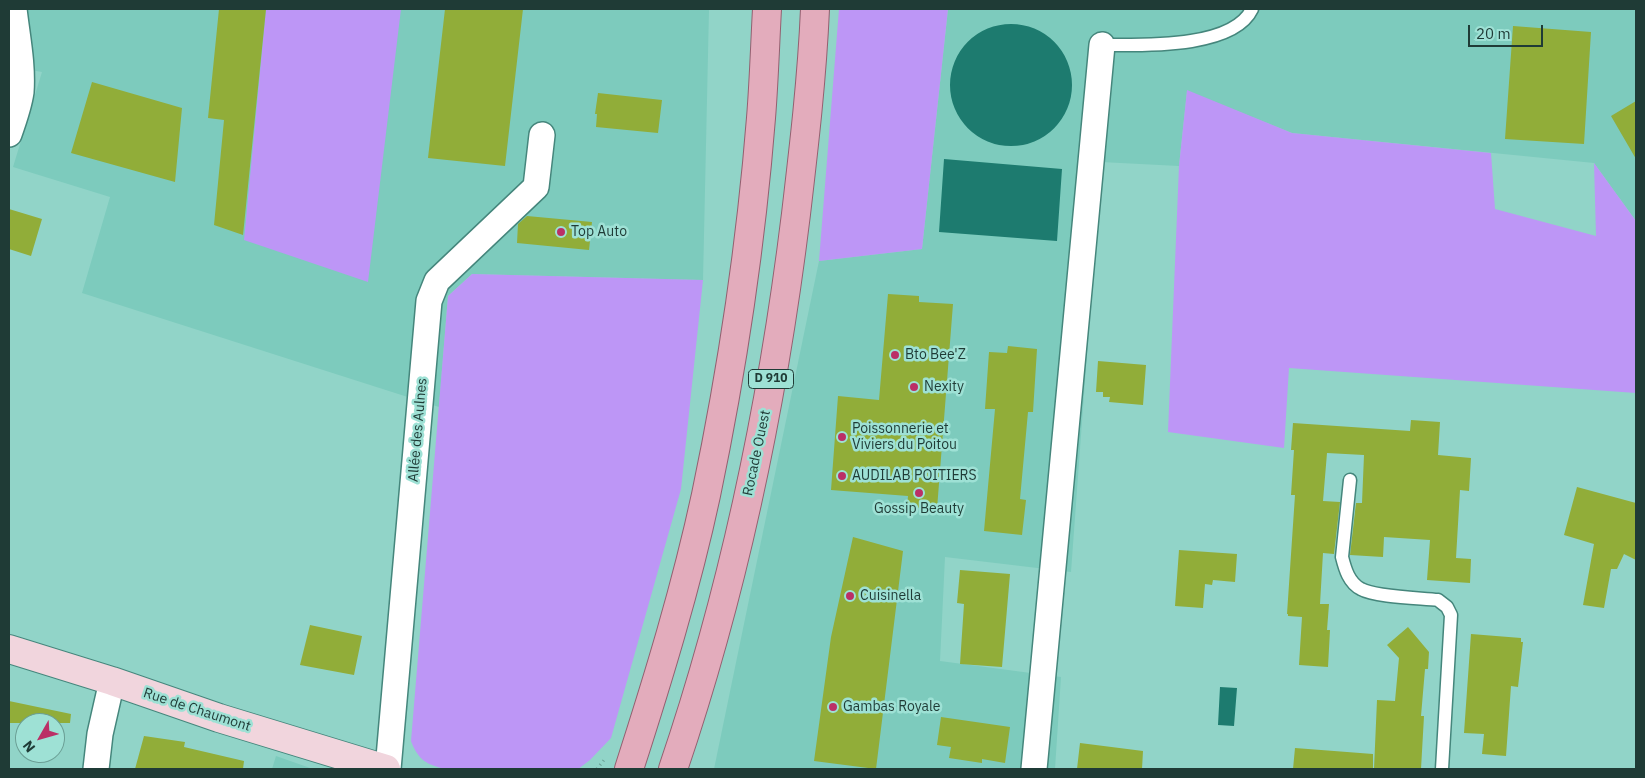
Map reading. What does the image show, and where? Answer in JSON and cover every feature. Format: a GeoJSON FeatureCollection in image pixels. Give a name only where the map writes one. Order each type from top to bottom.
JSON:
{"type":"FeatureCollection","features":[{"type":"Feature","properties":{"kind":"main road","name":"D 910"},"geometry":{"type":"LineString","coordinates":[[629,769],[678,606],[705,497],[724,399],[743,284],[753,200],[761,117],[767,9]]}},
{"type":"Feature","properties":{"kind":"main road","name":"Rocade Ouest"},"geometry":{"type":"LineString","coordinates":[[680,762],[720,614],[747,504],[768,402],[787,284],[802,163],[815,9]]}},
{"type":"Feature","properties":{"kind":"street"},"geometry":{"type":"LineString","coordinates":[[9,134],[21,94],[22,71],[14,9]]}},
{"type":"Feature","properties":{"kind":"street"},"geometry":{"type":"LineString","coordinates":[[1034,769],[1102,45]]}},
{"type":"Feature","properties":{"kind":"street","name":"Allée des Aulnes"},"geometry":{"type":"LineString","coordinates":[[387,769],[429,301],[437,281],[536,187],[542,135]]}},
{"type":"Feature","properties":{"kind":"street","name":"Rue de Chaumont"},"geometry":{"type":"LineString","coordinates":[[9,649],[112,681],[219,718],[387,769]]}},
{"type":"Feature","properties":{"kind":"street"},"geometry":{"type":"LineString","coordinates":[[96,769],[100,734],[112,681]]}},
{"type":"Feature","properties":{"kind":"lane"},"geometry":{"type":"LineString","coordinates":[[1102,45],[1157,45],[1195,42],[1238,24],[1250,15],[1252,9]]}},
{"type":"Feature","properties":{"kind":"lane"},"geometry":{"type":"LineString","coordinates":[[1350,480],[1342,557],[1350,579],[1360,589],[1371,593],[1438,600],[1447,607],[1451,615],[1442,769]]}},
{"type":"Feature","properties":{"kind":"shaded area"},"geometry":{"type":"Polygon","coordinates":[[[9,9],[709,9],[703,280],[472,274],[448,296],[439,407],[82,293],[110,197],[13,167],[42,72],[9,66],[9,9]]]}},
{"type":"Feature","properties":{"kind":"shaded area"},"geometry":{"type":"Polygon","coordinates":[[[266,9],[401,9],[368,282],[244,240],[266,9]]]}},
{"type":"Feature","properties":{"kind":"shaded area"},"geometry":{"type":"Polygon","coordinates":[[[839,9],[948,9],[922,249],[819,261],[839,9]]]}},
{"type":"Feature","properties":{"kind":"shaded area"},"geometry":{"type":"Polygon","coordinates":[[[948,9],[1636,9],[1636,221],[1594,163],[1292,133],[1187,91],[1179,166],[1101,162],[1071,572],[945,557],[940,661],[1061,677],[1055,769],[714,769],[819,261],[922,249],[948,9]]]}},
{"type":"Feature","properties":{"kind":"shaded area"},"geometry":{"type":"Polygon","coordinates":[[[1011,24],[1023,25],[1034,29],[1045,34],[1054,42],[1062,51],[1067,62],[1071,73],[1071,97],[1067,108],[1062,119],[1054,128],[1045,136],[1034,141],[1023,145],[1011,146],[999,145],[988,141],[977,136],[968,128],[960,119],[955,108],[951,97],[950,85],[951,73],[955,62],[960,51],[968,42],[977,34],[988,29],[999,25],[1011,24]]]}},
{"type":"Feature","properties":{"kind":"shaded area"},"geometry":{"type":"Polygon","coordinates":[[[1187,90],[1292,133],[1491,153],[1495,209],[1596,236],[1594,163],[1636,221],[1636,393],[1289,368],[1284,448],[1168,432],[1179,166],[1187,90]]]}},
{"type":"Feature","properties":{"kind":"shaded area"},"geometry":{"type":"Polygon","coordinates":[[[944,159],[1062,169],[1057,241],[939,232],[944,159]]]}},
{"type":"Feature","properties":{"kind":"shaded area"},"geometry":{"type":"Polygon","coordinates":[[[472,274],[703,280],[681,489],[611,738],[590,760],[578,769],[446,769],[424,761],[417,753],[411,741],[448,296],[472,274]]]}},
{"type":"Feature","properties":{"kind":"shaded area"},"geometry":{"type":"Polygon","coordinates":[[[1220,687],[1237,688],[1234,726],[1218,725],[1220,687]]]}},
{"type":"Feature","properties":{"kind":"shaded area"},"geometry":{"type":"Polygon","coordinates":[[[276,756],[313,769],[272,769],[276,756]]]}},
{"type":"Feature","properties":{"kind":"building"},"geometry":{"type":"Polygon","coordinates":[[[219,9],[266,9],[243,235],[214,225],[224,120],[208,118],[219,9]]]}},
{"type":"Feature","properties":{"kind":"building"},"geometry":{"type":"Polygon","coordinates":[[[445,9],[523,9],[505,166],[428,158],[445,9]]]}},
{"type":"Feature","properties":{"kind":"building"},"geometry":{"type":"Polygon","coordinates":[[[1513,26],[1591,32],[1584,144],[1505,139],[1513,26]]]}},
{"type":"Feature","properties":{"kind":"building"},"geometry":{"type":"Polygon","coordinates":[[[92,82],[182,108],[175,182],[71,153],[92,82]]]}},
{"type":"Feature","properties":{"kind":"building"},"geometry":{"type":"Polygon","coordinates":[[[598,93],[662,100],[658,133],[596,127],[597,114],[595,114],[598,93]]]}},
{"type":"Feature","properties":{"kind":"building"},"geometry":{"type":"Polygon","coordinates":[[[1636,101],[1636,159],[1611,116],[1636,101]]]}},
{"type":"Feature","properties":{"kind":"building"},"geometry":{"type":"Polygon","coordinates":[[[9,209],[42,219],[31,256],[9,249],[9,209]]]}},
{"type":"Feature","properties":{"kind":"building"},"geometry":{"type":"Polygon","coordinates":[[[527,216],[592,222],[589,250],[517,243],[518,224],[527,216]]]}},
{"type":"Feature","properties":{"kind":"building"},"geometry":{"type":"Polygon","coordinates":[[[888,294],[919,296],[919,302],[953,304],[937,509],[907,507],[908,496],[831,490],[838,396],[879,400],[888,294]]]}},
{"type":"Feature","properties":{"kind":"building"},"geometry":{"type":"Polygon","coordinates":[[[1008,346],[1037,349],[1033,412],[1028,412],[1020,499],[1026,500],[1022,535],[984,531],[995,409],[985,409],[989,352],[1007,353],[1008,346]]]}},
{"type":"Feature","properties":{"kind":"building"},"geometry":{"type":"Polygon","coordinates":[[[1098,361],[1146,365],[1143,405],[1109,402],[1110,397],[1103,397],[1103,392],[1096,392],[1098,361]]]}},
{"type":"Feature","properties":{"kind":"building"},"geometry":{"type":"Polygon","coordinates":[[[1411,420],[1440,422],[1438,455],[1471,458],[1469,491],[1460,490],[1456,558],[1471,559],[1470,583],[1427,580],[1430,540],[1384,537],[1383,557],[1350,555],[1356,503],[1362,503],[1364,455],[1327,453],[1323,501],[1340,502],[1334,554],[1323,553],[1320,604],[1329,604],[1327,630],[1330,630],[1328,667],[1299,665],[1302,617],[1288,616],[1287,614],[1295,495],[1291,495],[1294,450],[1291,450],[1293,423],[1410,431],[1411,420]]]}},
{"type":"Feature","properties":{"kind":"building"},"geometry":{"type":"Polygon","coordinates":[[[1577,487],[1636,503],[1636,560],[1624,554],[1617,569],[1611,569],[1604,608],[1583,605],[1594,544],[1564,535],[1577,487]]]}},
{"type":"Feature","properties":{"kind":"building"},"geometry":{"type":"Polygon","coordinates":[[[853,537],[903,551],[876,769],[814,761],[831,637],[853,537]]]}},
{"type":"Feature","properties":{"kind":"building"},"geometry":{"type":"Polygon","coordinates":[[[1179,550],[1237,554],[1235,582],[1213,580],[1212,585],[1205,584],[1203,608],[1175,606],[1179,550]]]}},
{"type":"Feature","properties":{"kind":"building"},"geometry":{"type":"Polygon","coordinates":[[[960,570],[1010,574],[1002,667],[960,664],[964,604],[957,603],[960,570]]]}},
{"type":"Feature","properties":{"kind":"building"},"geometry":{"type":"Polygon","coordinates":[[[310,625],[362,636],[354,675],[300,665],[310,625]]]}},
{"type":"Feature","properties":{"kind":"building"},"geometry":{"type":"Polygon","coordinates":[[[1408,627],[1429,652],[1428,669],[1425,669],[1421,716],[1424,716],[1421,769],[1374,769],[1377,700],[1395,701],[1399,658],[1387,645],[1408,627]]]}},
{"type":"Feature","properties":{"kind":"building"},"geometry":{"type":"Polygon","coordinates":[[[1471,634],[1521,638],[1521,642],[1523,642],[1518,687],[1511,686],[1506,756],[1482,754],[1484,734],[1464,733],[1471,634]]]}},
{"type":"Feature","properties":{"kind":"building"},"geometry":{"type":"Polygon","coordinates":[[[9,701],[71,714],[70,723],[65,723],[65,713],[15,713],[15,723],[9,723],[9,701]]]}},
{"type":"Feature","properties":{"kind":"building"},"geometry":{"type":"Polygon","coordinates":[[[941,717],[1010,727],[1005,763],[982,759],[982,763],[949,758],[951,747],[937,745],[941,717]]]}},
{"type":"Feature","properties":{"kind":"building"},"geometry":{"type":"Polygon","coordinates":[[[144,736],[185,742],[184,747],[244,761],[243,769],[135,769],[144,736]]]}},
{"type":"Feature","properties":{"kind":"building"},"geometry":{"type":"Polygon","coordinates":[[[1080,743],[1143,751],[1142,769],[1077,769],[1080,743]]]}},
{"type":"Feature","properties":{"kind":"building"},"geometry":{"type":"Polygon","coordinates":[[[1295,748],[1373,754],[1373,769],[1293,769],[1295,748]]]}},
{"type":"Feature","properties":{"kind":"place","name":"Top Auto"},"geometry":{"type":"Point","coordinates":[561,232]}},
{"type":"Feature","properties":{"kind":"place","name":"Bto Bee'Z"},"geometry":{"type":"Point","coordinates":[895,355]}},
{"type":"Feature","properties":{"kind":"place","name":"Nexity"},"geometry":{"type":"Point","coordinates":[914,387]}},
{"type":"Feature","properties":{"kind":"place","name":"Poissonnerie et Viviers du Poitou"},"geometry":{"type":"Point","coordinates":[842,437]}},
{"type":"Feature","properties":{"kind":"place","name":"AUDILAB POITIERS"},"geometry":{"type":"Point","coordinates":[842,476]}},
{"type":"Feature","properties":{"kind":"place","name":"Gossip Beauty"},"geometry":{"type":"Point","coordinates":[919,493]}},
{"type":"Feature","properties":{"kind":"place","name":"Cuisinella"},"geometry":{"type":"Point","coordinates":[850,596]}},
{"type":"Feature","properties":{"kind":"place","name":"Gambas Royale"},"geometry":{"type":"Point","coordinates":[833,707]}}]}
